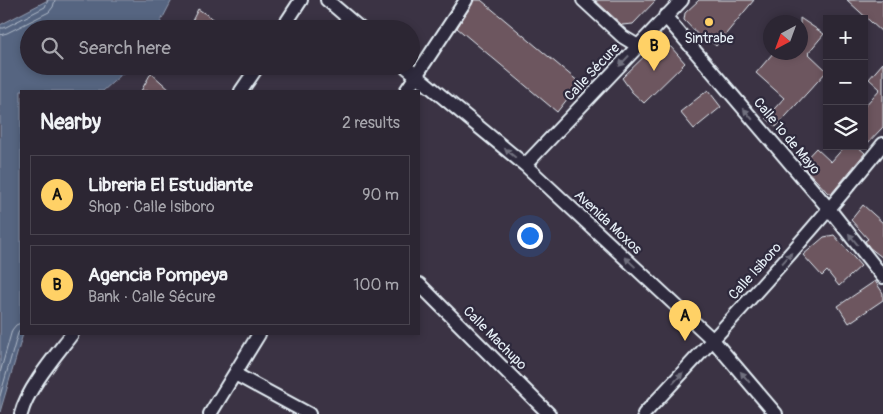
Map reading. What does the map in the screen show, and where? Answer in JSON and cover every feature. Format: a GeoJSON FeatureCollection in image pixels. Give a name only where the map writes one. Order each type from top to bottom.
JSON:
{"type":"FeatureCollection","features":[{"type":"Feature","properties":{"kind":"street"},"geometry":{"type":"LineString","coordinates":[[288,20],[301,0]]}},
{"type":"Feature","properties":{"kind":"street"},"geometry":{"type":"LineString","coordinates":[[327,0],[350,20]]}},
{"type":"Feature","properties":{"kind":"street"},"geometry":{"type":"LineString","coordinates":[[420,69],[466,0]]}},
{"type":"Feature","properties":{"kind":"street"},"geometry":{"type":"LineString","coordinates":[[583,0],[623,37],[638,46]]}},
{"type":"Feature","properties":{"kind":"street","name":"Calle Sécure"},"geometry":{"type":"LineString","coordinates":[[525,166],[682,0]]}},
{"type":"Feature","properties":{"kind":"street","name":"Calle 1º de Mayo"},"geometry":{"type":"LineString","coordinates":[[666,16],[830,210],[883,277]]}},
{"type":"Feature","properties":{"kind":"street"},"geometry":{"type":"LineString","coordinates":[[243,90],[252,75]]}},
{"type":"Feature","properties":{"kind":"street"},"geometry":{"type":"LineString","coordinates":[[407,90],[416,75]]}},
{"type":"Feature","properties":{"kind":"street","name":"Avenida Moxos"},"geometry":{"type":"LineString","coordinates":[[416,75],[525,166],[713,340],[776,414]]}},
{"type":"Feature","properties":{"kind":"street","name":"Calle Isiboro"},"geometry":{"type":"LineString","coordinates":[[644,414],[830,210],[883,144]]}},
{"type":"Feature","properties":{"kind":"street","name":"Calle Machupo"},"geometry":{"type":"LineString","coordinates":[[420,285],[549,414]]}},
{"type":"Feature","properties":{"kind":"street"},"geometry":{"type":"LineString","coordinates":[[20,414],[34,386],[71,335]]}},
{"type":"Feature","properties":{"kind":"street"},"geometry":{"type":"LineString","coordinates":[[210,414],[259,335]]}},
{"type":"Feature","properties":{"kind":"street"},"geometry":{"type":"LineString","coordinates":[[235,374],[309,414]]}},
{"type":"Feature","properties":{"kind":"water"},"geometry":{"type":"Polygon","coordinates":[[[48,0],[172,0],[162,20],[20,20],[20,75],[121,75],[104,90],[20,90],[20,335],[23,335],[0,412],[0,25],[48,0]]]}},
{"type":"Feature","properties":{"kind":"building"},"geometry":{"type":"Polygon","coordinates":[[[474,0],[481,0],[580,83],[557,112],[457,28],[474,0]]]}},
{"type":"Feature","properties":{"kind":"building"},"geometry":{"type":"Polygon","coordinates":[[[595,0],[656,0],[633,24],[622,25],[595,0]]]}},
{"type":"Feature","properties":{"kind":"building"},"geometry":{"type":"Polygon","coordinates":[[[699,0],[754,0],[716,46],[704,35],[701,38],[684,20],[685,13],[699,0]]]}},
{"type":"Feature","properties":{"kind":"building"},"geometry":{"type":"Polygon","coordinates":[[[847,0],[883,0],[883,33],[868,19],[868,15],[863,15],[847,0]]]}},
{"type":"Feature","properties":{"kind":"building"},"geometry":{"type":"Polygon","coordinates":[[[198,9],[215,20],[192,20],[198,9]]]}},
{"type":"Feature","properties":{"kind":"building"},"geometry":{"type":"Polygon","coordinates":[[[808,23],[823,35],[808,53],[808,23]]]}},
{"type":"Feature","properties":{"kind":"building"},"geometry":{"type":"Polygon","coordinates":[[[656,45],[671,47],[685,63],[644,103],[632,92],[622,78],[656,45]]]}},
{"type":"Feature","properties":{"kind":"building"},"geometry":{"type":"Polygon","coordinates":[[[808,53],[823,67],[823,75],[776,127],[766,118],[784,98],[756,73],[767,60],[808,60],[808,53]]]}},
{"type":"Feature","properties":{"kind":"building"},"geometry":{"type":"Polygon","coordinates":[[[883,63],[883,127],[868,143],[868,102],[880,89],[869,79],[883,63]]]}},
{"type":"Feature","properties":{"kind":"building"},"geometry":{"type":"Polygon","coordinates":[[[150,75],[153,75],[170,90],[142,90],[150,75]]]}},
{"type":"Feature","properties":{"kind":"building"},"geometry":{"type":"Polygon","coordinates":[[[708,90],[721,107],[694,129],[680,112],[708,90]]]}},
{"type":"Feature","properties":{"kind":"building"},"geometry":{"type":"Polygon","coordinates":[[[816,148],[831,162],[842,150],[862,150],[865,153],[832,193],[828,193],[801,164],[816,148]]]}},
{"type":"Feature","properties":{"kind":"building"},"geometry":{"type":"Polygon","coordinates":[[[863,205],[883,223],[883,258],[870,248],[865,241],[868,239],[851,220],[863,205]]]}},
{"type":"Feature","properties":{"kind":"building"},"geometry":{"type":"Polygon","coordinates":[[[834,235],[861,266],[839,286],[827,271],[822,276],[803,255],[824,237],[834,235]]]}},
{"type":"Feature","properties":{"kind":"building"},"geometry":{"type":"Polygon","coordinates":[[[875,281],[883,293],[883,300],[849,323],[838,306],[875,281]]]}},
{"type":"Feature","properties":{"kind":"place","name":"Sintrabe"},"geometry":{"type":"Point","coordinates":[709,22]}},
{"type":"Feature","properties":{"kind":"place","name":"Agencia Pompeya"},"geometry":{"type":"Point","coordinates":[654,71]}},
{"type":"Feature","properties":{"kind":"place","name":"Libreria El Estudiante"},"geometry":{"type":"Point","coordinates":[685,341]}}]}
